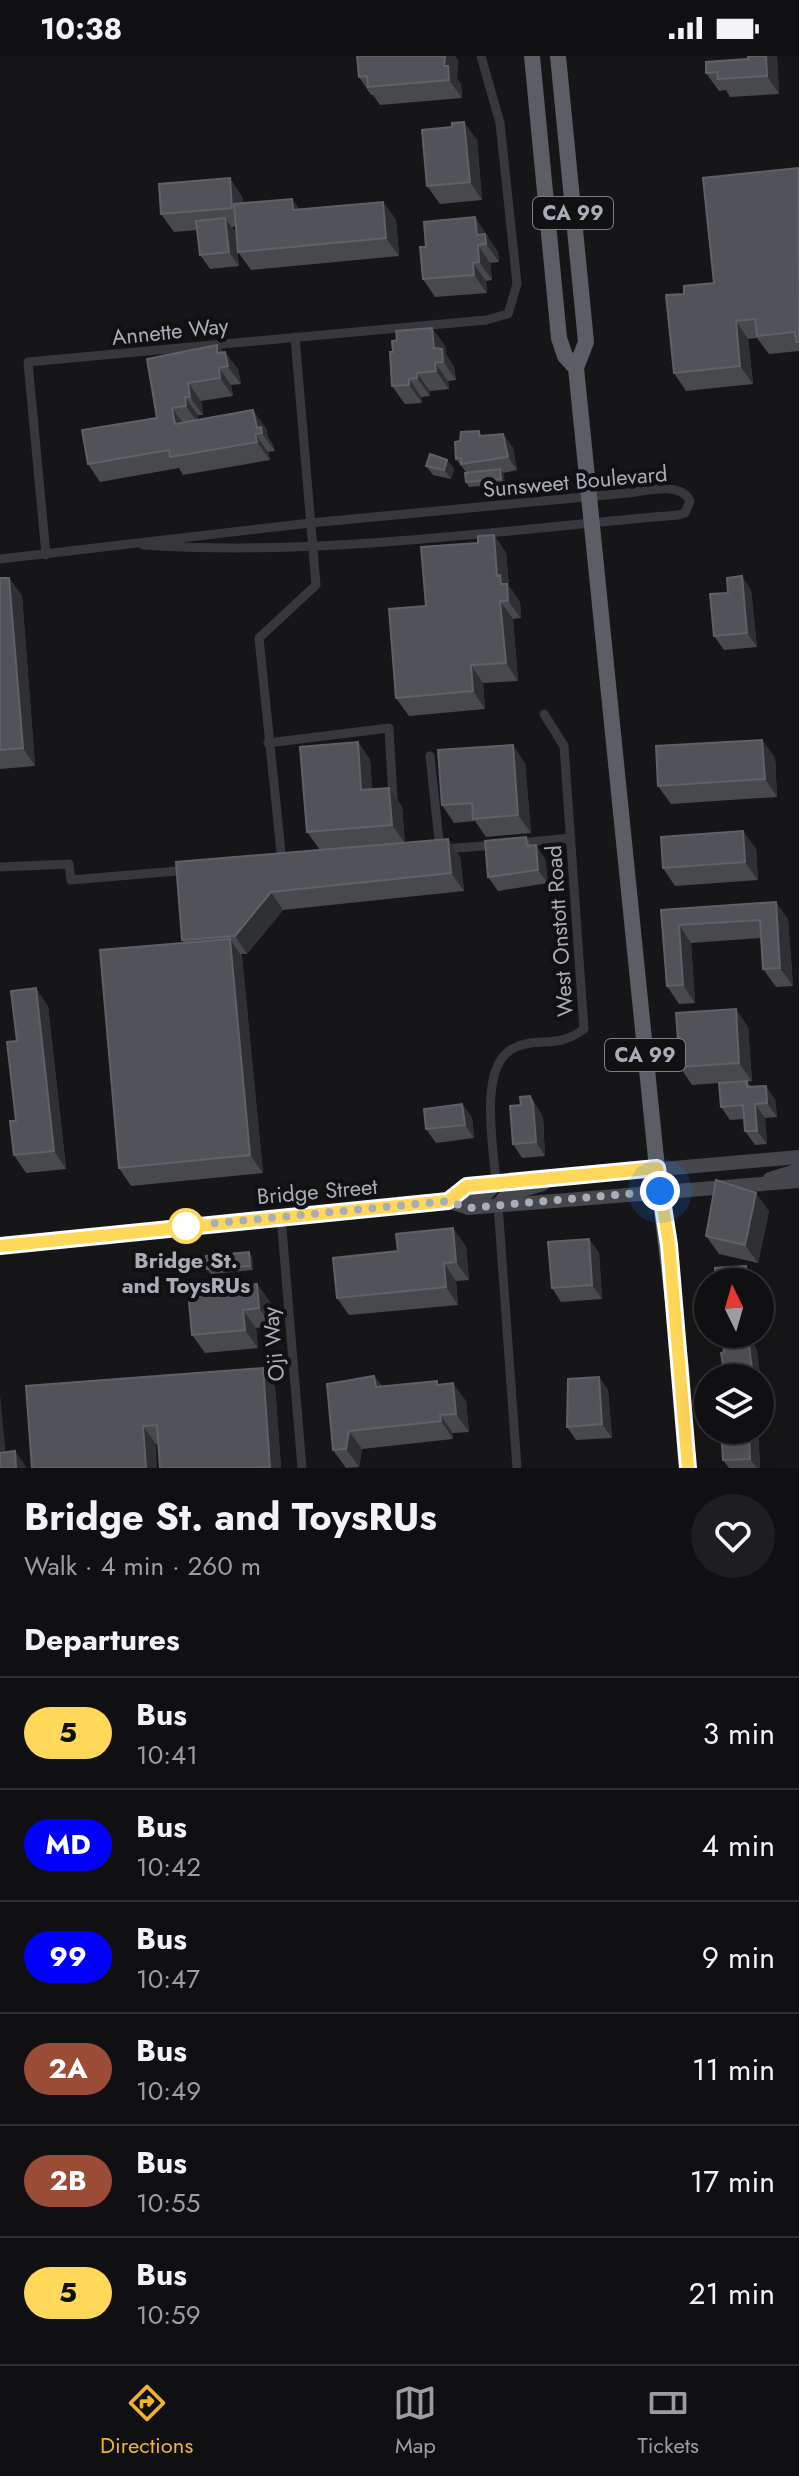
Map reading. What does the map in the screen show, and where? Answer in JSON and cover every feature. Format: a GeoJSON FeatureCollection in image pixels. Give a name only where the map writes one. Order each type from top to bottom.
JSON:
{"type":"FeatureCollection","features":[{"type":"Feature","properties":{"kind":"highway","name":"CA 99"},"geometry":{"type":"LineString","coordinates":[[532,56],[559,338],[565,356],[576,368]]}},
{"type":"Feature","properties":{"kind":"highway","name":"CA 99"},"geometry":{"type":"LineString","coordinates":[[558,56],[586,342],[576,368],[657,1168],[680,1353],[688,1468]]}},
{"type":"Feature","properties":{"kind":"main road","name":"Bridge Street"},"geometry":{"type":"LineString","coordinates":[[452,1202],[467,1186],[799,1157]]}},
{"type":"Feature","properties":{"kind":"main road"},"geometry":{"type":"LineString","coordinates":[[759,1184],[799,1170]]}},
{"type":"Feature","properties":{"kind":"main road"},"geometry":{"type":"LineString","coordinates":[[498,1205],[506,1195],[558,1177]]}},
{"type":"Feature","properties":{"kind":"main road","name":"Bridge Street"},"geometry":{"type":"LineString","coordinates":[[0,1246],[452,1202],[468,1208],[799,1181]]}},
{"type":"Feature","properties":{"kind":"street","name":"Annette Way"},"geometry":{"type":"LineString","coordinates":[[46,555],[28,362],[486,320],[508,314],[517,284],[500,123],[481,56]]}},
{"type":"Feature","properties":{"kind":"street"},"geometry":{"type":"LineString","coordinates":[[282,863],[259,638],[316,585],[295,337]]}},
{"type":"Feature","properties":{"kind":"street","name":"Sunsweet Boulevard"},"geometry":{"type":"LineString","coordinates":[[0,559],[143,545],[310,523],[675,489],[687,495],[690,501],[685,513],[678,515],[370,545],[221,550],[143,545]]}},
{"type":"Feature","properties":{"kind":"street","name":"West Onstott Road"},"geometry":{"type":"LineString","coordinates":[[496,1183],[490,1088],[500,1058],[515,1047],[568,1041],[584,1029],[564,746],[544,714]]}},
{"type":"Feature","properties":{"kind":"street"},"geometry":{"type":"LineString","coordinates":[[268,743],[389,728],[393,798]]}},
{"type":"Feature","properties":{"kind":"street"},"geometry":{"type":"LineString","coordinates":[[430,756],[440,850]]}},
{"type":"Feature","properties":{"kind":"street"},"geometry":{"type":"LineString","coordinates":[[424,851],[571,838]]}},
{"type":"Feature","properties":{"kind":"street"},"geometry":{"type":"LineString","coordinates":[[267,864],[297,862]]}},
{"type":"Feature","properties":{"kind":"street"},"geometry":{"type":"LineString","coordinates":[[0,867],[69,864],[71,880],[206,869]]}},
{"type":"Feature","properties":{"kind":"street"},"geometry":{"type":"LineString","coordinates":[[498,1205],[517,1468]]}},
{"type":"Feature","properties":{"kind":"street","name":"Oji Way"},"geometry":{"type":"LineString","coordinates":[[281,1217],[302,1468]]}},
{"type":"Feature","properties":{"kind":"building"},"geometry":{"type":"Polygon","coordinates":[[[357,56],[445,56],[444,66],[448,66],[449,80],[368,87],[367,76],[359,77],[357,56]]]}},
{"type":"Feature","properties":{"kind":"building"},"geometry":{"type":"Polygon","coordinates":[[[748,56],[766,56],[767,76],[718,79],[717,72],[706,73],[706,62],[748,59],[748,56]]]}},
{"type":"Feature","properties":{"kind":"building"},"geometry":{"type":"Polygon","coordinates":[[[464,122],[470,182],[427,186],[422,130],[452,127],[452,123],[464,122]]]}},
{"type":"Feature","properties":{"kind":"building"},"geometry":{"type":"Polygon","coordinates":[[[798,168],[799,342],[796,342],[795,332],[757,336],[755,319],[736,321],[740,366],[674,373],[666,295],[684,294],[684,286],[714,283],[703,178],[798,168]]]}},
{"type":"Feature","properties":{"kind":"building"},"geometry":{"type":"Polygon","coordinates":[[[230,178],[232,208],[161,214],[159,184],[230,178]]]}},
{"type":"Feature","properties":{"kind":"building"},"geometry":{"type":"Polygon","coordinates":[[[292,199],[293,210],[383,202],[386,238],[238,252],[234,204],[292,199]]]}},
{"type":"Feature","properties":{"kind":"building"},"geometry":{"type":"Polygon","coordinates":[[[475,217],[477,235],[485,234],[486,244],[478,245],[479,262],[473,263],[474,275],[423,279],[420,247],[426,247],[424,222],[475,217]]]}},
{"type":"Feature","properties":{"kind":"building"},"geometry":{"type":"Polygon","coordinates":[[[225,218],[229,252],[200,255],[196,221],[225,218]]]}},
{"type":"Feature","properties":{"kind":"building"},"geometry":{"type":"Polygon","coordinates":[[[432,328],[434,348],[442,349],[443,362],[435,363],[436,371],[417,373],[417,378],[409,379],[409,385],[392,386],[390,352],[393,352],[392,341],[397,340],[396,331],[432,328]]]}},
{"type":"Feature","properties":{"kind":"building"},"geometry":{"type":"Polygon","coordinates":[[[217,345],[217,353],[225,352],[228,366],[219,368],[220,378],[188,383],[190,397],[185,397],[186,406],[172,408],[175,424],[253,410],[257,428],[261,427],[262,433],[255,434],[257,442],[170,457],[169,450],[88,464],[82,430],[157,418],[147,359],[217,345]]]}},
{"type":"Feature","properties":{"kind":"building"},"geometry":{"type":"Polygon","coordinates":[[[479,431],[479,436],[503,434],[508,457],[461,464],[461,458],[456,459],[455,442],[460,441],[461,432],[479,431]]]}},
{"type":"Feature","properties":{"kind":"building"},"geometry":{"type":"Polygon","coordinates":[[[430,454],[447,460],[444,470],[426,466],[430,454]]]}},
{"type":"Feature","properties":{"kind":"building"},"geometry":{"type":"Polygon","coordinates":[[[500,469],[501,479],[466,482],[465,473],[500,469]]]}},
{"type":"Feature","properties":{"kind":"building"},"geometry":{"type":"Polygon","coordinates":[[[494,535],[497,576],[500,575],[501,584],[507,584],[508,601],[500,601],[506,663],[471,665],[473,691],[396,698],[389,609],[426,606],[421,547],[478,543],[478,536],[494,535]]]}},
{"type":"Feature","properties":{"kind":"building"},"geometry":{"type":"Polygon","coordinates":[[[742,576],[747,633],[714,636],[710,594],[728,593],[727,578],[742,576]]]}},
{"type":"Feature","properties":{"kind":"building"},"geometry":{"type":"Polygon","coordinates":[[[0,578],[9,578],[23,748],[0,750],[0,578]]]}},
{"type":"Feature","properties":{"kind":"building"},"geometry":{"type":"Polygon","coordinates":[[[762,740],[765,779],[658,786],[656,746],[762,740]]]}},
{"type":"Feature","properties":{"kind":"building"},"geometry":{"type":"Polygon","coordinates":[[[358,742],[361,790],[389,788],[392,825],[307,832],[300,747],[358,742]]]}},
{"type":"Feature","properties":{"kind":"building"},"geometry":{"type":"Polygon","coordinates":[[[513,745],[518,815],[473,819],[472,803],[442,805],[438,750],[513,745]]]}},
{"type":"Feature","properties":{"kind":"building"},"geometry":{"type":"Polygon","coordinates":[[[743,831],[745,862],[663,868],[661,837],[743,831]]]}},
{"type":"Feature","properties":{"kind":"building"},"geometry":{"type":"Polygon","coordinates":[[[526,837],[527,846],[536,845],[538,870],[488,877],[485,841],[526,837]]]}},
{"type":"Feature","properties":{"kind":"building"},"geometry":{"type":"Polygon","coordinates":[[[448,839],[451,873],[271,892],[235,936],[182,940],[176,862],[448,839]]]}},
{"type":"Feature","properties":{"kind":"building"},"geometry":{"type":"Polygon","coordinates":[[[776,902],[780,968],[763,969],[760,920],[679,925],[683,985],[667,986],[661,910],[776,902]]]}},
{"type":"Feature","properties":{"kind":"building"},"geometry":{"type":"Polygon","coordinates":[[[230,939],[250,1155],[119,1168],[100,950],[230,939]]]}},
{"type":"Feature","properties":{"kind":"building"},"geometry":{"type":"Polygon","coordinates":[[[36,988],[54,1151],[14,1155],[10,1121],[16,1121],[7,1042],[17,1041],[11,991],[36,988]]]}},
{"type":"Feature","properties":{"kind":"building"},"geometry":{"type":"Polygon","coordinates":[[[736,1009],[739,1063],[680,1067],[676,1013],[736,1009]]]}},
{"type":"Feature","properties":{"kind":"building"},"geometry":{"type":"Polygon","coordinates":[[[747,1081],[747,1087],[766,1086],[767,1103],[755,1104],[757,1131],[745,1131],[743,1105],[721,1107],[719,1083],[747,1081]]]}},
{"type":"Feature","properties":{"kind":"building"},"geometry":{"type":"Polygon","coordinates":[[[530,1096],[536,1142],[513,1144],[510,1106],[521,1105],[520,1097],[530,1096]]]}},
{"type":"Feature","properties":{"kind":"building"},"geometry":{"type":"Polygon","coordinates":[[[462,1104],[465,1125],[426,1129],[424,1109],[462,1104]]]}},
{"type":"Feature","properties":{"kind":"building"},"geometry":{"type":"Polygon","coordinates":[[[716,1180],[756,1193],[745,1245],[706,1236],[716,1180]]]}},
{"type":"Feature","properties":{"kind":"building"},"geometry":{"type":"Polygon","coordinates":[[[453,1228],[456,1262],[444,1263],[446,1287],[337,1298],[333,1258],[398,1251],[396,1234],[453,1228]]]}},
{"type":"Feature","properties":{"kind":"building"},"geometry":{"type":"Polygon","coordinates":[[[589,1239],[592,1285],[552,1288],[548,1242],[589,1239]]]}},
{"type":"Feature","properties":{"kind":"building"},"geometry":{"type":"Polygon","coordinates":[[[249,1252],[250,1266],[207,1269],[206,1256],[249,1252]]]}},
{"type":"Feature","properties":{"kind":"building"},"geometry":{"type":"Polygon","coordinates":[[[257,1284],[259,1308],[243,1310],[245,1330],[192,1335],[188,1291],[257,1284]]]}},
{"type":"Feature","properties":{"kind":"building"},"geometry":{"type":"Polygon","coordinates":[[[724,1348],[749,1348],[751,1364],[723,1364],[721,1353],[724,1348]]]}},
{"type":"Feature","properties":{"kind":"building"},"geometry":{"type":"Polygon","coordinates":[[[263,1368],[270,1467],[160,1468],[157,1425],[143,1426],[146,1468],[32,1468],[26,1386],[263,1368]]]}},
{"type":"Feature","properties":{"kind":"building"},"geometry":{"type":"Polygon","coordinates":[[[374,1376],[376,1387],[437,1381],[437,1385],[453,1383],[456,1414],[440,1415],[441,1421],[349,1431],[346,1449],[333,1450],[327,1384],[374,1376]]]}},
{"type":"Feature","properties":{"kind":"building"},"geometry":{"type":"Polygon","coordinates":[[[599,1377],[602,1424],[567,1427],[568,1379],[599,1377]]]}},
{"type":"Feature","properties":{"kind":"building"},"geometry":{"type":"Polygon","coordinates":[[[722,1444],[749,1444],[750,1459],[723,1460],[722,1444]]]}},
{"type":"Feature","properties":{"kind":"building"},"geometry":{"type":"Polygon","coordinates":[[[15,1451],[16,1468],[0,1468],[0,1453],[15,1451]]]}},
{"type":"Feature","properties":{"kind":"bus line","name":"5"},"geometry":{"type":"LineString","coordinates":[[0,1246],[448,1201],[467,1186],[657,1168],[669,1245],[688,1468]]}},
{"type":"Feature","properties":{"kind":"place","name":"Bridge St. and ToysRUs"},"geometry":{"type":"Point","coordinates":[186,1226]}},
{"type":"Feature","properties":{"kind":"route"},"geometry":{"type":"LineString","coordinates":[[186,1226],[448,1201],[468,1208],[660,1191]]}}]}
